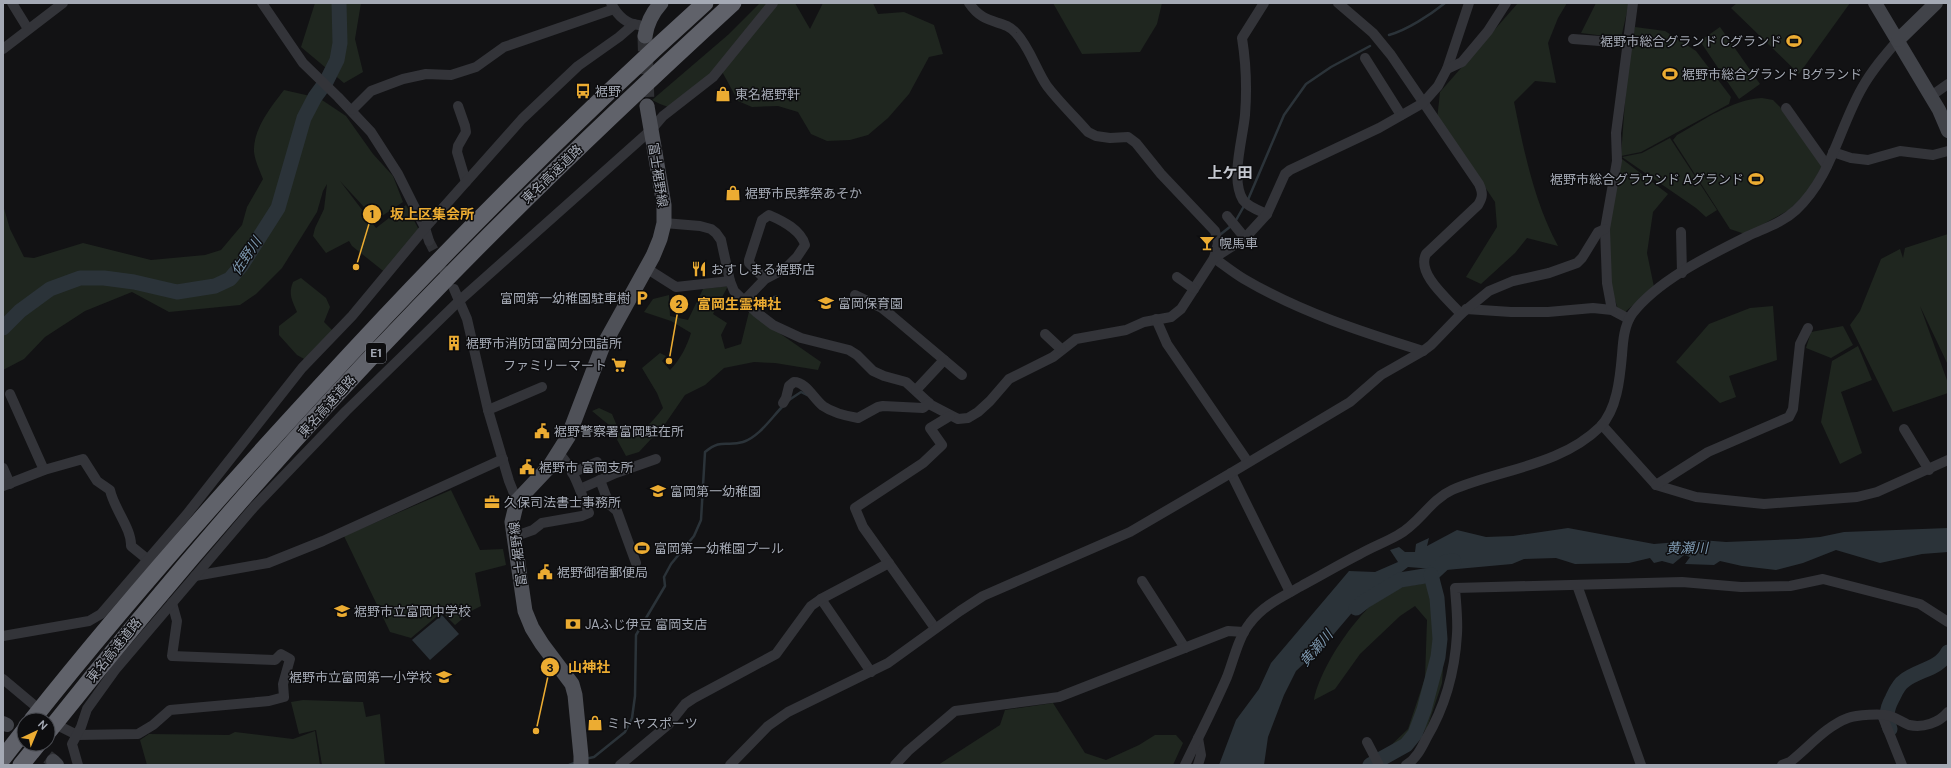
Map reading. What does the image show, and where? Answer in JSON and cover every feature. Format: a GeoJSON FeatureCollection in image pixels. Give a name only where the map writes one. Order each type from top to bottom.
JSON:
{"type":"FeatureCollection","features":[{"type":"Feature","properties":{"kind":"highway","name":"東名高速道路"},"geometry":{"type":"LineString","coordinates":[[34,712],[199,520],[311,395],[426,273],[504,194],[705,3]]}},
{"type":"Feature","properties":{"kind":"highway","name":"東名高速道路"},"geometry":{"type":"LineString","coordinates":[[56,728],[214,531],[320,412],[412,314],[606,121],[733,3]]}},
{"type":"Feature","properties":{"kind":"highway"},"geometry":{"type":"LineString","coordinates":[[3,758],[16,741]]}},
{"type":"Feature","properties":{"kind":"highway"},"geometry":{"type":"LineString","coordinates":[[22,765],[32,752]]}},
{"type":"Feature","properties":{"kind":"main road"},"geometry":{"type":"LineString","coordinates":[[642,29],[661,3]]}},
{"type":"Feature","properties":{"kind":"main road","name":"富士裾野線"},"geometry":{"type":"LineString","coordinates":[[581,765],[575,696],[572,684],[532,628],[526,611],[513,537],[512,522],[517,501],[549,467],[559,454],[568,437],[602,348],[646,268],[660,239],[664,223],[664,205],[662,185],[647,106]]}},
{"type":"Feature","properties":{"kind":"street"},"geometry":{"type":"LineString","coordinates":[[12,3],[28,29]]}},
{"type":"Feature","properties":{"kind":"street"},"geometry":{"type":"LineString","coordinates":[[3,49],[63,3]]}},
{"type":"Feature","properties":{"kind":"street"},"geometry":{"type":"LineString","coordinates":[[262,3],[303,63],[352,110],[371,132],[398,174],[425,228],[429,241]]}},
{"type":"Feature","properties":{"kind":"street"},"geometry":{"type":"LineString","coordinates":[[78,765],[72,744],[91,702],[115,670],[254,508],[346,411],[459,301],[651,130],[663,116],[712,77],[773,3]]}},
{"type":"Feature","properties":{"kind":"street"},"geometry":{"type":"LineString","coordinates":[[664,223],[700,226],[716,233],[721,240],[730,281],[734,291],[773,325],[791,334],[849,350],[857,355],[873,371],[884,376],[906,382],[929,403],[950,416],[958,419],[968,418],[978,412],[990,401],[1009,379],[1054,357],[1061,349],[1076,339],[1126,330],[1144,322],[1171,317],[1181,309],[1214,258],[1218,243],[1215,231],[1160,174],[1136,143],[1128,138],[1096,136],[1088,132],[1047,86],[1017,34],[1009,27],[986,20],[973,10],[969,3]]}},
{"type":"Feature","properties":{"kind":"street"},"geometry":{"type":"LineString","coordinates":[[1264,3],[1242,38],[1245,62],[1245,114],[1237,172],[1240,191],[1244,201],[1267,214]]}},
{"type":"Feature","properties":{"kind":"street"},"geometry":{"type":"LineString","coordinates":[[1338,3],[1373,33],[1423,103],[1483,192],[1482,199],[1478,206],[1426,254],[1424,259],[1428,276],[1464,311],[1548,312],[1594,308],[1612,310],[1629,319]]}},
{"type":"Feature","properties":{"kind":"street"},"geometry":{"type":"LineString","coordinates":[[1214,258],[1245,238],[1267,214],[1285,174],[1290,170],[1379,128],[1423,103],[1438,86],[1447,69],[1469,3]]}},
{"type":"Feature","properties":{"kind":"street"},"geometry":{"type":"LineString","coordinates":[[1447,69],[1462,62],[1488,31],[1506,3]]}},
{"type":"Feature","properties":{"kind":"street"},"geometry":{"type":"LineString","coordinates":[[1612,310],[1608,283],[1604,229],[1617,161],[1616,133],[1633,3]]}},
{"type":"Feature","properties":{"kind":"street"},"geometry":{"type":"LineString","coordinates":[[1875,3],[1931,96],[1948,131]]}},
{"type":"Feature","properties":{"kind":"street"},"geometry":{"type":"LineString","coordinates":[[1185,765],[1227,676],[1244,632],[1250,622],[1264,608],[1359,554],[1401,534],[1439,498],[1448,492],[1470,483],[1546,460],[1584,440],[1602,425],[1614,403],[1624,334],[1629,319],[1643,301],[1682,273],[1721,250],[1785,219],[1811,193],[1827,166],[1861,89],[1898,40],[1936,3]]}},
{"type":"Feature","properties":{"kind":"street"},"geometry":{"type":"LineString","coordinates":[[352,110],[371,91],[402,79],[426,74],[451,75],[476,67],[504,47],[613,6],[618,16],[642,29]]}},
{"type":"Feature","properties":{"kind":"street"},"geometry":{"type":"LineString","coordinates":[[3,636],[89,621],[101,614],[187,514],[302,368],[352,316],[425,228],[522,119],[578,66],[619,38],[642,29]]}},
{"type":"Feature","properties":{"kind":"street"},"geometry":{"type":"LineString","coordinates":[[1573,39],[1627,43]]}},
{"type":"Feature","properties":{"kind":"street"},"geometry":{"type":"LineString","coordinates":[[1365,58],[1401,115]]}},
{"type":"Feature","properties":{"kind":"street"},"geometry":{"type":"LineString","coordinates":[[1931,96],[1948,84]]}},
{"type":"Feature","properties":{"kind":"street"},"geometry":{"type":"LineString","coordinates":[[458,106],[466,126],[466,132],[458,146],[458,152],[466,182]]}},
{"type":"Feature","properties":{"kind":"street"},"geometry":{"type":"LineString","coordinates":[[1786,108],[1827,166]]}},
{"type":"Feature","properties":{"kind":"street"},"geometry":{"type":"LineString","coordinates":[[1833,152],[1868,160],[1900,151],[1933,155],[1948,151]]}},
{"type":"Feature","properties":{"kind":"street"},"geometry":{"type":"LineString","coordinates":[[744,301],[765,279],[786,268],[805,246],[803,238],[784,222],[769,215],[762,220],[749,260],[749,263],[765,279]]}},
{"type":"Feature","properties":{"kind":"street"},"geometry":{"type":"LineString","coordinates":[[1227,216],[1245,238]]}},
{"type":"Feature","properties":{"kind":"street"},"geometry":{"type":"LineString","coordinates":[[730,765],[768,726],[788,712],[888,663],[935,628],[983,596],[1130,532],[1231,473],[1350,402],[1381,375],[1423,352],[1431,346],[1464,311],[1489,291],[1501,285],[1549,273],[1576,263],[1582,258],[1598,232],[1604,229]]}},
{"type":"Feature","properties":{"kind":"street"},"geometry":{"type":"LineString","coordinates":[[1681,232],[1682,273]]}},
{"type":"Feature","properties":{"kind":"street"},"geometry":{"type":"LineString","coordinates":[[1214,258],[1243,279],[1285,301],[1342,325],[1423,352]]}},
{"type":"Feature","properties":{"kind":"street"},"geometry":{"type":"LineString","coordinates":[[646,268],[676,287],[730,281]]}},
{"type":"Feature","properties":{"kind":"street"},"geometry":{"type":"LineString","coordinates":[[1177,277],[1194,289]]}},
{"type":"Feature","properties":{"kind":"street"},"geometry":{"type":"LineString","coordinates":[[454,289],[467,319],[488,410],[517,501]]}},
{"type":"Feature","properties":{"kind":"street"},"geometry":{"type":"LineString","coordinates":[[855,295],[892,316],[962,375]]}},
{"type":"Feature","properties":{"kind":"street"},"geometry":{"type":"LineString","coordinates":[[1156,319],[1167,344],[1248,462]]}},
{"type":"Feature","properties":{"kind":"street"},"geometry":{"type":"LineString","coordinates":[[1656,485],[1708,452],[1789,417],[1793,409],[1800,344],[1808,328]]}},
{"type":"Feature","properties":{"kind":"street"},"geometry":{"type":"LineString","coordinates":[[1045,334],[1061,349]]}},
{"type":"Feature","properties":{"kind":"street"},"geometry":{"type":"LineString","coordinates":[[916,390],[944,360]]}},
{"type":"Feature","properties":{"kind":"street"},"geometry":{"type":"LineString","coordinates":[[783,403],[789,386],[794,382],[801,384],[824,407],[833,412],[854,417],[862,417],[879,407],[923,408],[929,403]]}},
{"type":"Feature","properties":{"kind":"street"},"geometry":{"type":"LineString","coordinates":[[488,410],[542,387]]}},
{"type":"Feature","properties":{"kind":"street"},"geometry":{"type":"LineString","coordinates":[[10,394],[44,470]]}},
{"type":"Feature","properties":{"kind":"street"},"geometry":{"type":"LineString","coordinates":[[935,628],[863,527],[855,508],[923,463],[942,445],[930,428],[950,416]]}},
{"type":"Feature","properties":{"kind":"street"},"geometry":{"type":"LineString","coordinates":[[1602,425],[1656,485],[1696,497],[1764,504],[1857,497],[1877,492],[1929,470],[1948,460]]}},
{"type":"Feature","properties":{"kind":"street"},"geometry":{"type":"LineString","coordinates":[[1904,429],[1929,470]]}},
{"type":"Feature","properties":{"kind":"street"},"geometry":{"type":"LineString","coordinates":[[513,537],[533,530],[542,523],[582,516],[589,513],[572,473],[564,459],[559,454]]}},
{"type":"Feature","properties":{"kind":"street"},"geometry":{"type":"LineString","coordinates":[[3,468],[7,485],[44,470],[83,459],[97,481],[110,490],[112,501],[132,539],[131,546],[147,559]]}},
{"type":"Feature","properties":{"kind":"street"},"geometry":{"type":"LineString","coordinates":[[195,576],[268,563],[323,542],[503,459]]}},
{"type":"Feature","properties":{"kind":"street"},"geometry":{"type":"LineString","coordinates":[[580,489],[616,473],[656,459]]}},
{"type":"Feature","properties":{"kind":"street"},"geometry":{"type":"LineString","coordinates":[[572,473],[597,462]]}},
{"type":"Feature","properties":{"kind":"street"},"geometry":{"type":"LineString","coordinates":[[1231,473],[1290,592]]}},
{"type":"Feature","properties":{"kind":"street"},"geometry":{"type":"LineString","coordinates":[[600,480],[610,504],[617,511],[636,563]]}},
{"type":"Feature","properties":{"kind":"street"},"geometry":{"type":"LineString","coordinates":[[620,765],[669,724],[685,704],[776,654],[787,642],[805,613],[821,599],[889,563]]}},
{"type":"Feature","properties":{"kind":"street"},"geometry":{"type":"LineString","coordinates":[[1406,765],[1414,760],[1437,721],[1445,698],[1458,633],[1455,588],[1682,582],[1742,587],[1790,586],[1823,579],[1920,604],[1948,622]]}},
{"type":"Feature","properties":{"kind":"street"},"geometry":{"type":"LineString","coordinates":[[1142,581],[1185,648]]}},
{"type":"Feature","properties":{"kind":"street"},"geometry":{"type":"LineString","coordinates":[[1577,585],[1641,765]]}},
{"type":"Feature","properties":{"kind":"street"},"geometry":{"type":"LineString","coordinates":[[821,599],[870,672]]}},
{"type":"Feature","properties":{"kind":"street"},"geometry":{"type":"LineString","coordinates":[[56,729],[77,735],[138,734],[153,725],[170,710],[269,701],[284,697],[283,684],[290,659],[280,654],[274,660],[172,656],[176,621],[172,603]]}},
{"type":"Feature","properties":{"kind":"street"},"geometry":{"type":"LineString","coordinates":[[896,765],[908,751],[955,711],[1059,697],[1228,631],[1244,632]]}},
{"type":"Feature","properties":{"kind":"street"},"geometry":{"type":"LineString","coordinates":[[3,679],[32,712]]}},
{"type":"Feature","properties":{"kind":"street"},"geometry":{"type":"LineString","coordinates":[[1782,765],[1790,762],[1834,725],[1849,718],[1884,715],[1908,725],[1920,726],[1934,723],[1947,716]]}},
{"type":"Feature","properties":{"kind":"street"},"geometry":{"type":"LineString","coordinates":[[1884,715],[1902,765]]}},
{"type":"Feature","properties":{"kind":"street"},"geometry":{"type":"LineString","coordinates":[[1198,738],[1201,755],[1198,765]]}},
{"type":"Feature","properties":{"kind":"street"},"geometry":{"type":"LineString","coordinates":[[1367,742],[1380,765]]}},
{"type":"Feature","properties":{"kind":"shaded area"},"geometry":{"type":"Polygon","coordinates":[[[315,3],[361,3],[355,39],[363,72],[344,83],[301,47],[315,3]]]}},
{"type":"Feature","properties":{"kind":"shaded area"},"geometry":{"type":"Polygon","coordinates":[[[760,3],[795,3],[810,29],[823,3],[873,3],[878,14],[904,12],[934,25],[943,54],[929,57],[909,94],[888,118],[868,135],[850,140],[827,141],[811,134],[798,112],[778,106],[752,107],[738,101],[719,66],[671,108],[652,100],[729,34],[760,3]]]}},
{"type":"Feature","properties":{"kind":"shaded area"},"geometry":{"type":"Polygon","coordinates":[[[1053,3],[1162,3],[1157,24],[1140,52],[1082,54],[1053,3]]]}},
{"type":"Feature","properties":{"kind":"shaded area"},"geometry":{"type":"Polygon","coordinates":[[[1518,3],[1567,3],[1558,18],[1548,43],[1556,83],[1535,81],[1514,102],[1536,194],[1542,212],[1558,246],[1527,238],[1515,253],[1481,284],[1466,277],[1497,227],[1495,202],[1437,120],[1440,92],[1518,3]]]}},
{"type":"Feature","properties":{"kind":"shaded area"},"geometry":{"type":"Polygon","coordinates":[[[1596,3],[1629,3],[1621,38],[1581,33],[1596,3]]]}},
{"type":"Feature","properties":{"kind":"shaded area","name":"裾野市総合グランド Cグランド"},"geometry":{"type":"Polygon","coordinates":[[[1737,3],[1850,3],[1799,74],[1731,8],[1737,3]]]}},
{"type":"Feature","properties":{"kind":"shaded area","name":"裾野市総合グランド Bグランド"},"geometry":{"type":"Polygon","coordinates":[[[1635,27],[1665,31],[1696,51],[1731,97],[1729,104],[1641,152],[1621,156],[1629,47],[1635,27]]]}},
{"type":"Feature","properties":{"kind":"shaded area"},"geometry":{"type":"Polygon","coordinates":[[[1720,27],[1760,84],[1739,99],[1700,41],[1720,27]]]}},
{"type":"Feature","properties":{"kind":"shaded area"},"geometry":{"type":"Polygon","coordinates":[[[284,90],[319,98],[346,116],[373,154],[393,176],[403,202],[376,220],[340,181],[376,228],[406,205],[419,230],[387,274],[352,246],[349,241],[326,253],[313,236],[324,209],[327,184],[323,191],[317,212],[282,268],[256,294],[240,305],[169,312],[132,292],[85,311],[45,337],[24,359],[3,370],[3,205],[10,229],[24,257],[34,258],[83,243],[151,260],[205,255],[221,250],[242,225],[247,207],[263,179],[256,162],[254,143],[256,135],[264,119],[284,90]]]}},
{"type":"Feature","properties":{"kind":"shaded area","name":"裾野市総合グラウンド Aグランド"},"geometry":{"type":"Polygon","coordinates":[[[1762,98],[1773,100],[1780,107],[1822,166],[1808,191],[1789,210],[1745,234],[1730,229],[1673,140],[1677,135],[1718,112],[1739,103],[1762,98]]]}},
{"type":"Feature","properties":{"kind":"shaded area"},"geometry":{"type":"Polygon","coordinates":[[[1670,138],[1717,210],[1706,217],[1696,208],[1622,157],[1642,153],[1670,138]]]}},
{"type":"Feature","properties":{"kind":"shaded area"},"geometry":{"type":"Polygon","coordinates":[[[1622,159],[1668,194],[1653,212],[1647,253],[1654,287],[1625,312],[1618,309],[1610,285],[1607,231],[1622,159]]]}},
{"type":"Feature","properties":{"kind":"shaded area"},"geometry":{"type":"Polygon","coordinates":[[[1948,234],[1948,365],[1920,306],[1948,383],[1948,393],[1893,412],[1850,325],[1860,311],[1881,259],[1900,249],[1903,258],[1905,248],[1948,234]]]}},
{"type":"Feature","properties":{"kind":"shaded area"},"geometry":{"type":"Polygon","coordinates":[[[301,278],[326,298],[330,307],[324,322],[335,333],[306,360],[297,355],[279,335],[279,326],[297,312],[291,297],[291,290],[293,282],[301,278]]]}},
{"type":"Feature","properties":{"kind":"shaded area"},"geometry":{"type":"Polygon","coordinates":[[[728,286],[713,314],[727,323],[721,335],[725,349],[741,344],[749,312],[821,362],[818,370],[775,363],[754,362],[724,368],[705,385],[685,395],[665,424],[639,452],[626,456],[609,425],[592,411],[599,408],[612,414],[622,438],[646,427],[663,408],[657,393],[642,368],[660,353],[666,356],[662,361],[670,370],[683,353],[691,333],[671,321],[644,312],[653,299],[669,295],[670,316],[688,320],[703,289],[728,286]]]}},
{"type":"Feature","properties":{"kind":"shaded area"},"geometry":{"type":"Polygon","coordinates":[[[1773,306],[1777,360],[1729,376],[1736,397],[1720,403],[1676,362],[1709,324],[1750,308],[1773,306]]]}},
{"type":"Feature","properties":{"kind":"shaded area"},"geometry":{"type":"Polygon","coordinates":[[[1843,326],[1853,345],[1831,358],[1806,348],[1811,332],[1843,326]]]}},
{"type":"Feature","properties":{"kind":"shaded area"},"geometry":{"type":"Polygon","coordinates":[[[1858,346],[1872,380],[1841,392],[1862,453],[1840,464],[1821,422],[1832,361],[1858,346]]]}},
{"type":"Feature","properties":{"kind":"shaded area"},"geometry":{"type":"Polygon","coordinates":[[[451,490],[480,550],[503,549],[506,565],[475,573],[481,606],[473,610],[455,625],[442,612],[411,638],[390,632],[344,536],[451,490]]]}},
{"type":"Feature","properties":{"kind":"shaded area"},"geometry":{"type":"Polygon","coordinates":[[[1427,583],[1436,589],[1441,605],[1444,653],[1442,683],[1427,728],[1406,751],[1388,758],[1384,752],[1408,729],[1425,678],[1427,620],[1415,606],[1400,616],[1360,654],[1335,689],[1314,700],[1324,672],[1332,656],[1353,625],[1365,611],[1377,600],[1392,590],[1427,583]]]}},
{"type":"Feature","properties":{"kind":"shaded area"},"geometry":{"type":"Polygon","coordinates":[[[303,700],[363,702],[366,717],[380,714],[385,765],[322,765],[316,730],[299,734],[291,702],[303,700]]]}},
{"type":"Feature","properties":{"kind":"shaded area"},"geometry":{"type":"Polygon","coordinates":[[[1053,703],[1085,753],[1106,760],[1139,745],[1155,735],[1176,735],[1183,743],[1173,765],[938,765],[1000,725],[1005,710],[1053,703]]]}},
{"type":"Feature","properties":{"kind":"shaded area"},"geometry":{"type":"Polygon","coordinates":[[[315,731],[320,765],[147,765],[140,740],[149,734],[229,735],[235,732],[293,739],[315,731]]]}},
{"type":"Feature","properties":{"kind":"water"},"geometry":{"type":"Polygon","coordinates":[[[777,295],[780,303],[768,307],[765,299],[777,295]]]}},
{"type":"Feature","properties":{"kind":"water"},"geometry":{"type":"Polygon","coordinates":[[[1568,528],[1654,544],[1701,540],[1726,542],[1797,539],[1820,537],[1844,532],[1948,528],[1948,552],[1922,554],[1880,563],[1836,550],[1803,563],[1776,570],[1742,566],[1720,561],[1714,565],[1685,564],[1690,557],[1684,555],[1673,564],[1662,561],[1654,563],[1650,558],[1629,563],[1575,564],[1556,558],[1524,559],[1512,564],[1446,570],[1408,567],[1356,608],[1328,641],[1296,671],[1284,695],[1268,737],[1264,765],[1219,765],[1236,720],[1259,689],[1271,663],[1349,571],[1375,572],[1398,562],[1390,550],[1399,547],[1405,552],[1415,552],[1416,544],[1429,538],[1427,546],[1457,530],[1486,537],[1513,536],[1568,528]]]}},
{"type":"Feature","properties":{"kind":"water","name":"富岡第一幼稚園プール"},"geometry":{"type":"Polygon","coordinates":[[[642,540],[649,547],[641,556],[635,550],[642,540]]]}},
{"type":"Feature","properties":{"kind":"water"},"geometry":{"type":"Polygon","coordinates":[[[442,615],[459,634],[430,660],[412,640],[442,615]]]}},
{"type":"Feature","properties":{"kind":"waterway","name":"佐野川"},"geometry":{"type":"LineString","coordinates":[[3,328],[20,311],[50,289],[80,278],[104,278],[134,282],[177,292],[215,286],[230,279],[241,266],[278,208],[304,118],[315,97],[326,82],[337,60],[340,43],[339,3]]}},
{"type":"Feature","properties":{"kind":"waterway"},"geometry":{"type":"LineString","coordinates":[[1389,35],[1418,22],[1445,3]]}},
{"type":"Feature","properties":{"kind":"waterway"},"geometry":{"type":"LineString","coordinates":[[1247,202],[1284,115],[1306,84],[1331,67],[1370,46]]}},
{"type":"Feature","properties":{"kind":"waterway"},"geometry":{"type":"LineString","coordinates":[[1235,222],[1244,206]]}},
{"type":"Feature","properties":{"kind":"waterway"},"geometry":{"type":"LineString","coordinates":[[1221,234],[1231,226]]}},
{"type":"Feature","properties":{"kind":"waterway"},"geometry":{"type":"LineString","coordinates":[[789,400],[801,392],[807,395]]}},
{"type":"Feature","properties":{"kind":"waterway"},"geometry":{"type":"LineString","coordinates":[[585,759],[594,757],[625,732],[632,718],[635,696],[636,635],[665,586],[664,577],[671,564],[694,536],[701,520],[705,452],[716,445],[743,442],[749,439],[760,431],[783,406]]}},
{"type":"Feature","properties":{"kind":"waterway","name":"黄瀬川"},"geometry":{"type":"LineString","coordinates":[[1356,608],[1400,580],[1431,575],[1445,562],[1454,561]]}},
{"type":"Feature","properties":{"kind":"waterway","name":"黄瀬川"},"geometry":{"type":"LineString","coordinates":[[1370,765],[1406,745],[1415,734],[1424,710],[1438,657],[1440,639],[1437,598],[1431,575]]}},
{"type":"Feature","properties":{"kind":"waterway"},"geometry":{"type":"LineString","coordinates":[[1890,729],[1887,718],[1888,710],[1890,703],[1900,685],[1909,677],[1940,662],[1948,652]]}},
{"type":"Feature","properties":{"kind":"waterway"},"geometry":{"type":"LineString","coordinates":[[569,765],[577,762]]}},
{"type":"Feature","properties":{"kind":"tunnel"},"geometry":{"type":"LineString","coordinates":[[645,36],[647,106]]}},
{"type":"Feature","properties":{"kind":"tunnel"},"geometry":{"type":"LineString","coordinates":[[429,241],[450,282]]}},
{"type":"Feature","properties":{"kind":"tunnel"},"geometry":{"type":"LineString","coordinates":[[41,752],[53,761]]}},
{"type":"Feature","properties":{"kind":"place","name":"裾野市総合グランド Cグランド"},"geometry":{"type":"Point","coordinates":[1794,41]}},
{"type":"Feature","properties":{"kind":"place","name":"裾野市総合グランド Bグランド"},"geometry":{"type":"Point","coordinates":[1670,74]}},
{"type":"Feature","properties":{"kind":"place","name":"裾野"},"geometry":{"type":"Point","coordinates":[583,91]}},
{"type":"Feature","properties":{"kind":"place","name":"東名裾野軒"},"geometry":{"type":"Point","coordinates":[723,94]}},
{"type":"Feature","properties":{"kind":"place","name":"裾野市総合グラウンド Aグランド"},"geometry":{"type":"Point","coordinates":[1756,179]}},
{"type":"Feature","properties":{"kind":"place","name":"裾野市民葬祭あそか"},"geometry":{"type":"Point","coordinates":[733,193]}},
{"type":"Feature","properties":{"kind":"place","name":"幌馬車"},"geometry":{"type":"Point","coordinates":[1207,243]}},
{"type":"Feature","properties":{"kind":"place","name":"坂上区集会所"},"geometry":{"type":"Point","coordinates":[356,267]}},
{"type":"Feature","properties":{"kind":"place","name":"おすしまる裾野店"},"geometry":{"type":"Point","coordinates":[699,269]}},
{"type":"Feature","properties":{"kind":"place","name":"富岡第一幼稚園駐車樹"},"geometry":{"type":"Point","coordinates":[642,298]}},
{"type":"Feature","properties":{"kind":"place","name":"富岡保育園"},"geometry":{"type":"Point","coordinates":[826,303]}},
{"type":"Feature","properties":{"kind":"place","name":"裾野市消防団富岡分団詰所"},"geometry":{"type":"Point","coordinates":[454,343]}},
{"type":"Feature","properties":{"kind":"place","name":"富岡生霊神社"},"geometry":{"type":"Point","coordinates":[669,361]}},
{"type":"Feature","properties":{"kind":"place","name":"ファミリーマート"},"geometry":{"type":"Point","coordinates":[619,365]}},
{"type":"Feature","properties":{"kind":"place","name":"裾野警察署富岡駐在所"},"geometry":{"type":"Point","coordinates":[542,431]}},
{"type":"Feature","properties":{"kind":"place","name":"裾野市 富岡支所"},"geometry":{"type":"Point","coordinates":[527,467]}},
{"type":"Feature","properties":{"kind":"place","name":"富岡第一幼稚園"},"geometry":{"type":"Point","coordinates":[658,491]}},
{"type":"Feature","properties":{"kind":"place","name":"久保司法書士事務所"},"geometry":{"type":"Point","coordinates":[492,502]}},
{"type":"Feature","properties":{"kind":"place","name":"富岡第一幼稚園プール"},"geometry":{"type":"Point","coordinates":[642,548]}},
{"type":"Feature","properties":{"kind":"place","name":"裾野御宿郵便局"},"geometry":{"type":"Point","coordinates":[545,572]}},
{"type":"Feature","properties":{"kind":"place","name":"裾野市立富岡中学校"},"geometry":{"type":"Point","coordinates":[342,611]}},
{"type":"Feature","properties":{"kind":"place","name":"JAふじ伊豆 富岡支店"},"geometry":{"type":"Point","coordinates":[573,624]}},
{"type":"Feature","properties":{"kind":"place","name":"裾野市立富岡第一小学校"},"geometry":{"type":"Point","coordinates":[444,677]}},
{"type":"Feature","properties":{"kind":"place","name":"ミトヤスポーツ"},"geometry":{"type":"Point","coordinates":[595,723]}},
{"type":"Feature","properties":{"kind":"place","name":"山神社"},"geometry":{"type":"Point","coordinates":[536,731]}},
{"type":"Feature","properties":{"kind":"district","name":"上ケ田"},"geometry":{"type":"Point","coordinates":[1230,173]}}]}
